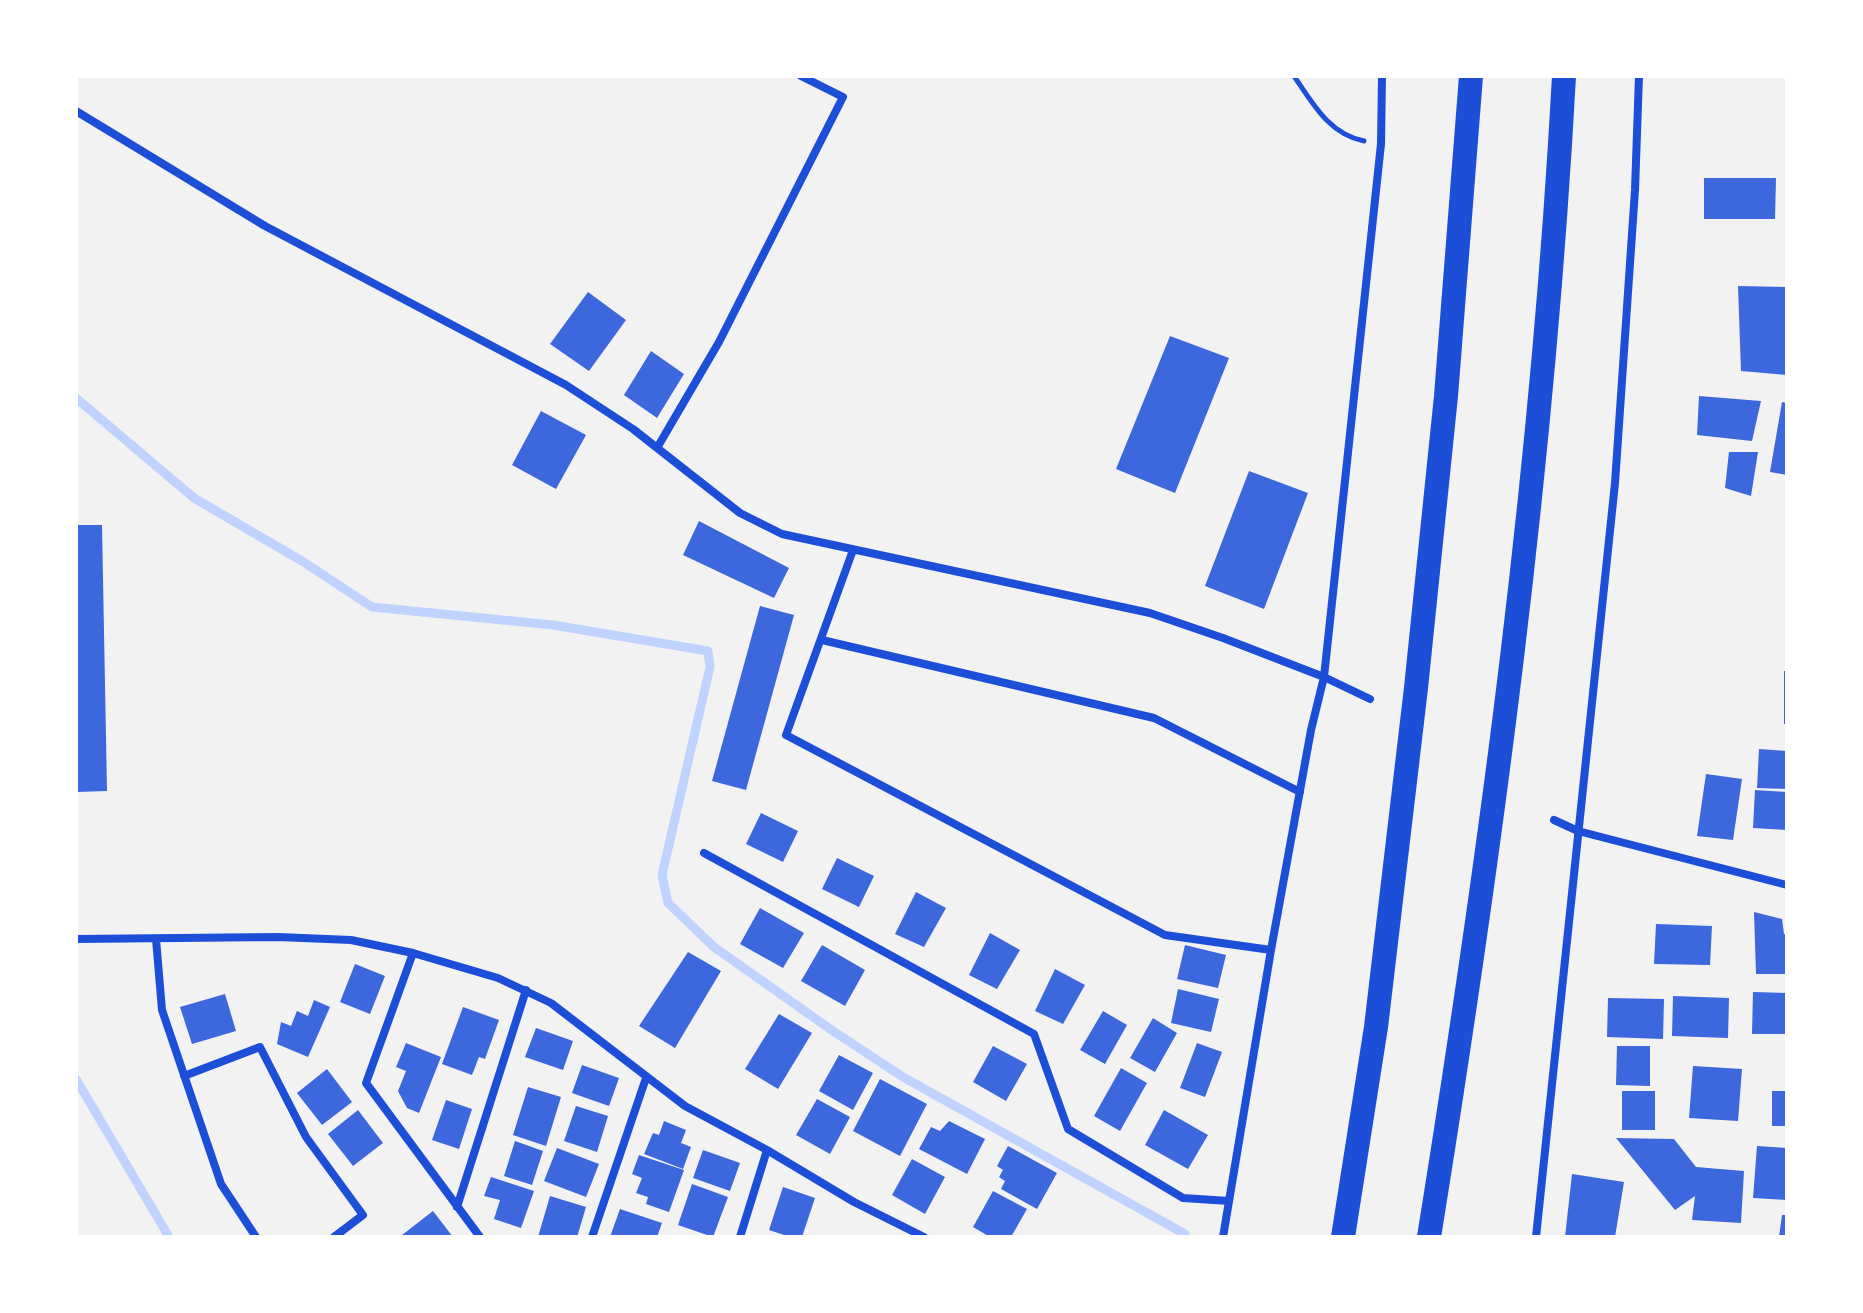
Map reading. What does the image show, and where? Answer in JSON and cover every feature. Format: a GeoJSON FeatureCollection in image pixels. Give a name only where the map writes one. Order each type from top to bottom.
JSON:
{"type":"FeatureCollection","features":[{"type":"Feature","properties":{"kind":"highway"},"geometry":{"type":"LineString","coordinates":[[1343,1237],[1376,1027],[1416,688],[1446,396],[1471,76]]}},
{"type":"Feature","properties":{"kind":"highway"},"geometry":{"type":"LineString","coordinates":[[1429,1237],[1509,692],[1539,414],[1564,76]]}},
{"type":"Feature","properties":{"kind":"street"},"geometry":{"type":"LineString","coordinates":[[657,448],[719,342],[843,97],[801,76]]}},
{"type":"Feature","properties":{"kind":"street"},"geometry":{"type":"LineString","coordinates":[[1223,1237],[1271,950],[1324,677],[1381,144],[1382,76]]}},
{"type":"Feature","properties":{"kind":"street"},"geometry":{"type":"LineString","coordinates":[[1536,1237],[1615,483],[1635,190],[1639,76]]}},
{"type":"Feature","properties":{"kind":"street"},"geometry":{"type":"LineString","coordinates":[[76,111],[265,226],[566,385],[657,448],[740,513],[782,534],[1150,613],[1324,677],[1370,699]]}},
{"type":"Feature","properties":{"kind":"street"},"geometry":{"type":"LineString","coordinates":[[853,550],[786,735],[1165,935],[1271,950]]}},
{"type":"Feature","properties":{"kind":"street"},"geometry":{"type":"LineString","coordinates":[[822,640],[1154,718],[1300,792]]}},
{"type":"Feature","properties":{"kind":"street"},"geometry":{"type":"LineString","coordinates":[[1554,820],[1578,831],[1787,885]]}},
{"type":"Feature","properties":{"kind":"street"},"geometry":{"type":"LineString","coordinates":[[704,853],[1034,1034],[1068,1129],[1183,1198],[1229,1201]]}},
{"type":"Feature","properties":{"kind":"street"},"geometry":{"type":"LineString","coordinates":[[76,939],[278,937],[351,940],[413,953],[498,978],[551,1003],[685,1106],[854,1202],[924,1237]]}},
{"type":"Feature","properties":{"kind":"street"},"geometry":{"type":"LineString","coordinates":[[156,939],[162,1010],[184,1076],[221,1184],[256,1237]]}},
{"type":"Feature","properties":{"kind":"street"},"geometry":{"type":"LineString","coordinates":[[413,953],[366,1083],[480,1237]]}},
{"type":"Feature","properties":{"kind":"street"},"geometry":{"type":"LineString","coordinates":[[457,1207],[526,990]]}},
{"type":"Feature","properties":{"kind":"street"},"geometry":{"type":"LineString","coordinates":[[184,1076],[260,1047],[306,1137],[363,1215],[334,1237]]}},
{"type":"Feature","properties":{"kind":"street"},"geometry":{"type":"LineString","coordinates":[[592,1237],[646,1078]]}},
{"type":"Feature","properties":{"kind":"street"},"geometry":{"type":"LineString","coordinates":[[740,1237],[767,1150]]}},
{"type":"Feature","properties":{"kind":"path"},"geometry":{"type":"LineString","coordinates":[[1294,76],[1316,109],[1336,131],[1381,144]]}},
{"type":"Feature","properties":{"kind":"building"},"geometry":{"type":"Polygon","coordinates":[[[1704,178],[1776,178],[1775,219],[1704,219],[1704,178]]]}},
{"type":"Feature","properties":{"kind":"building"},"geometry":{"type":"Polygon","coordinates":[[[1738,286],[1787,287],[1787,375],[1741,371],[1738,286]]]}},
{"type":"Feature","properties":{"kind":"building"},"geometry":{"type":"Polygon","coordinates":[[[588,292],[626,320],[589,371],[550,344],[588,292]]]}},
{"type":"Feature","properties":{"kind":"building"},"geometry":{"type":"Polygon","coordinates":[[[1170,336],[1229,358],[1175,493],[1116,469],[1170,336]]]}},
{"type":"Feature","properties":{"kind":"building"},"geometry":{"type":"Polygon","coordinates":[[[651,351],[684,374],[657,418],[624,395],[651,351]]]}},
{"type":"Feature","properties":{"kind":"building"},"geometry":{"type":"Polygon","coordinates":[[[1699,396],[1761,401],[1752,441],[1697,435],[1699,396]]]}},
{"type":"Feature","properties":{"kind":"building"},"geometry":{"type":"Polygon","coordinates":[[[1782,402],[1787,403],[1787,475],[1770,472],[1782,402]]]}},
{"type":"Feature","properties":{"kind":"building"},"geometry":{"type":"Polygon","coordinates":[[[541,411],[586,435],[556,489],[512,465],[541,411]]]}},
{"type":"Feature","properties":{"kind":"building"},"geometry":{"type":"Polygon","coordinates":[[[1729,452],[1758,452],[1751,496],[1725,488],[1729,452]]]}},
{"type":"Feature","properties":{"kind":"building"},"geometry":{"type":"Polygon","coordinates":[[[1249,471],[1308,493],[1264,609],[1205,586],[1249,471]]]}},
{"type":"Feature","properties":{"kind":"building"},"geometry":{"type":"Polygon","coordinates":[[[699,521],[789,568],[774,598],[683,555],[699,521]]]}},
{"type":"Feature","properties":{"kind":"building"},"geometry":{"type":"Polygon","coordinates":[[[76,525],[102,525],[107,791],[76,792],[76,525]]]}},
{"type":"Feature","properties":{"kind":"building"},"geometry":{"type":"Polygon","coordinates":[[[760,606],[794,615],[746,790],[712,781],[760,606]]]}},
{"type":"Feature","properties":{"kind":"building"},"geometry":{"type":"Polygon","coordinates":[[[1784,671],[1787,671],[1787,724],[1784,724],[1784,671]]]}},
{"type":"Feature","properties":{"kind":"building"},"geometry":{"type":"Polygon","coordinates":[[[1759,749],[1787,751],[1787,789],[1757,788],[1759,749]]]}},
{"type":"Feature","properties":{"kind":"building"},"geometry":{"type":"Polygon","coordinates":[[[1706,774],[1742,779],[1733,840],[1697,836],[1706,774]]]}},
{"type":"Feature","properties":{"kind":"building"},"geometry":{"type":"Polygon","coordinates":[[[1755,790],[1787,792],[1787,830],[1753,828],[1755,790]]]}},
{"type":"Feature","properties":{"kind":"building"},"geometry":{"type":"Polygon","coordinates":[[[761,813],[798,831],[783,862],[746,844],[761,813]]]}},
{"type":"Feature","properties":{"kind":"building"},"geometry":{"type":"Polygon","coordinates":[[[837,858],[874,876],[859,907],[822,889],[837,858]]]}},
{"type":"Feature","properties":{"kind":"building"},"geometry":{"type":"Polygon","coordinates":[[[916,892],[946,908],[924,947],[895,934],[916,892]]]}},
{"type":"Feature","properties":{"kind":"building"},"geometry":{"type":"Polygon","coordinates":[[[760,908],[804,933],[783,968],[740,944],[760,908]]]}},
{"type":"Feature","properties":{"kind":"building"},"geometry":{"type":"Polygon","coordinates":[[[1754,912],[1782,919],[1784,934],[1787,934],[1787,974],[1756,974],[1754,912]]]}},
{"type":"Feature","properties":{"kind":"building"},"geometry":{"type":"Polygon","coordinates":[[[1656,924],[1712,926],[1710,965],[1654,964],[1656,924]]]}},
{"type":"Feature","properties":{"kind":"building"},"geometry":{"type":"Polygon","coordinates":[[[990,933],[1020,950],[997,989],[969,975],[990,933]]]}},
{"type":"Feature","properties":{"kind":"building"},"geometry":{"type":"Polygon","coordinates":[[[822,945],[865,970],[845,1006],[801,981],[822,945]]]}},
{"type":"Feature","properties":{"kind":"building"},"geometry":{"type":"Polygon","coordinates":[[[1185,945],[1226,955],[1218,988],[1177,979],[1185,945]]]}},
{"type":"Feature","properties":{"kind":"building"},"geometry":{"type":"Polygon","coordinates":[[[688,952],[721,971],[675,1048],[639,1026],[688,952]]]}},
{"type":"Feature","properties":{"kind":"building"},"geometry":{"type":"Polygon","coordinates":[[[355,964],[385,976],[370,1014],[340,1002],[355,964]]]}},
{"type":"Feature","properties":{"kind":"building"},"geometry":{"type":"Polygon","coordinates":[[[1055,969],[1085,985],[1063,1024],[1035,1011],[1055,969]]]}},
{"type":"Feature","properties":{"kind":"building"},"geometry":{"type":"Polygon","coordinates":[[[1178,989],[1219,999],[1211,1032],[1171,1023],[1178,989]]]}},
{"type":"Feature","properties":{"kind":"building"},"geometry":{"type":"Polygon","coordinates":[[[1753,992],[1787,993],[1787,1034],[1752,1034],[1753,992]]]}},
{"type":"Feature","properties":{"kind":"building"},"geometry":{"type":"Polygon","coordinates":[[[225,994],[236,1031],[192,1044],[180,1007],[225,994]]]}},
{"type":"Feature","properties":{"kind":"building"},"geometry":{"type":"Polygon","coordinates":[[[1673,996],[1729,998],[1728,1038],[1672,1036],[1673,996]]]}},
{"type":"Feature","properties":{"kind":"building"},"geometry":{"type":"Polygon","coordinates":[[[1608,998],[1664,999],[1663,1039],[1607,1037],[1608,998]]]}},
{"type":"Feature","properties":{"kind":"building"},"geometry":{"type":"Polygon","coordinates":[[[314,1000],[330,1007],[308,1057],[277,1044],[281,1022],[291,1026],[297,1011],[308,1016],[314,1000]]]}},
{"type":"Feature","properties":{"kind":"building"},"geometry":{"type":"Polygon","coordinates":[[[463,1007],[499,1020],[485,1059],[479,1057],[472,1075],[442,1064],[463,1007]]]}},
{"type":"Feature","properties":{"kind":"building"},"geometry":{"type":"Polygon","coordinates":[[[1103,1011],[1127,1025],[1105,1064],[1080,1050],[1103,1011]]]}},
{"type":"Feature","properties":{"kind":"building"},"geometry":{"type":"Polygon","coordinates":[[[779,1014],[812,1033],[778,1089],[745,1069],[779,1014]]]}},
{"type":"Feature","properties":{"kind":"building"},"geometry":{"type":"Polygon","coordinates":[[[1153,1018],[1177,1033],[1155,1072],[1130,1058],[1153,1018]]]}},
{"type":"Feature","properties":{"kind":"building"},"geometry":{"type":"Polygon","coordinates":[[[536,1028],[573,1041],[563,1070],[525,1057],[536,1028]]]}},
{"type":"Feature","properties":{"kind":"building"},"geometry":{"type":"Polygon","coordinates":[[[406,1043],[441,1057],[419,1113],[407,1108],[398,1091],[406,1071],[396,1067],[406,1043]]]}},
{"type":"Feature","properties":{"kind":"building"},"geometry":{"type":"Polygon","coordinates":[[[1197,1043],[1222,1052],[1205,1097],[1180,1088],[1197,1043]]]}},
{"type":"Feature","properties":{"kind":"building"},"geometry":{"type":"Polygon","coordinates":[[[993,1046],[1027,1064],[1006,1101],[973,1082],[993,1046]]]}},
{"type":"Feature","properties":{"kind":"building"},"geometry":{"type":"Polygon","coordinates":[[[1617,1046],[1650,1046],[1650,1086],[1616,1085],[1617,1046]]]}},
{"type":"Feature","properties":{"kind":"building"},"geometry":{"type":"Polygon","coordinates":[[[839,1055],[873,1073],[853,1110],[819,1091],[839,1055]]]}},
{"type":"Feature","properties":{"kind":"building"},"geometry":{"type":"Polygon","coordinates":[[[582,1065],[619,1078],[609,1106],[572,1093],[582,1065]]]}},
{"type":"Feature","properties":{"kind":"building"},"geometry":{"type":"Polygon","coordinates":[[[1693,1066],[1742,1069],[1738,1121],[1689,1118],[1693,1066]]]}},
{"type":"Feature","properties":{"kind":"building"},"geometry":{"type":"Polygon","coordinates":[[[1121,1068],[1147,1083],[1120,1131],[1094,1116],[1121,1068]]]}},
{"type":"Feature","properties":{"kind":"building"},"geometry":{"type":"Polygon","coordinates":[[[327,1069],[352,1102],[322,1125],[297,1093],[327,1069]]]}},
{"type":"Feature","properties":{"kind":"building"},"geometry":{"type":"Polygon","coordinates":[[[880,1079],[927,1104],[900,1156],[853,1131],[880,1079]]]}},
{"type":"Feature","properties":{"kind":"building"},"geometry":{"type":"Polygon","coordinates":[[[528,1087],[561,1097],[546,1146],[513,1135],[528,1087]]]}},
{"type":"Feature","properties":{"kind":"building"},"geometry":{"type":"Polygon","coordinates":[[[1622,1091],[1655,1091],[1655,1130],[1622,1130],[1622,1091]]]}},
{"type":"Feature","properties":{"kind":"building"},"geometry":{"type":"Polygon","coordinates":[[[1772,1091],[1787,1091],[1787,1126],[1772,1126],[1772,1091]]]}},
{"type":"Feature","properties":{"kind":"building"},"geometry":{"type":"Polygon","coordinates":[[[817,1099],[850,1117],[830,1154],[796,1135],[817,1099]]]}},
{"type":"Feature","properties":{"kind":"building"},"geometry":{"type":"Polygon","coordinates":[[[446,1100],[472,1109],[459,1149],[432,1140],[446,1100]]]}},
{"type":"Feature","properties":{"kind":"building"},"geometry":{"type":"Polygon","coordinates":[[[576,1106],[608,1116],[597,1152],[564,1141],[576,1106]]]}},
{"type":"Feature","properties":{"kind":"building"},"geometry":{"type":"Polygon","coordinates":[[[358,1110],[383,1143],[353,1166],[328,1134],[358,1110]]]}},
{"type":"Feature","properties":{"kind":"building"},"geometry":{"type":"Polygon","coordinates":[[[1164,1110],[1208,1135],[1188,1169],[1145,1145],[1164,1110]]]}},
{"type":"Feature","properties":{"kind":"building"},"geometry":{"type":"Polygon","coordinates":[[[664,1121],[686,1130],[681,1143],[691,1147],[683,1169],[644,1154],[653,1133],[659,1135],[664,1121]]]}},
{"type":"Feature","properties":{"kind":"building"},"geometry":{"type":"Polygon","coordinates":[[[949,1121],[985,1139],[967,1174],[919,1149],[931,1127],[940,1131],[949,1121]]]}},
{"type":"Feature","properties":{"kind":"building"},"geometry":{"type":"Polygon","coordinates":[[[1616,1138],[1674,1139],[1696,1167],[1744,1171],[1741,1223],[1692,1220],[1695,1196],[1675,1210],[1616,1138]]]}},
{"type":"Feature","properties":{"kind":"building"},"geometry":{"type":"Polygon","coordinates":[[[515,1141],[543,1151],[532,1185],[504,1176],[515,1141]]]}},
{"type":"Feature","properties":{"kind":"building"},"geometry":{"type":"Polygon","coordinates":[[[1008,1146],[1057,1173],[1037,1209],[1001,1189],[1005,1181],[999,1177],[1003,1170],[997,1166],[1008,1146]]]}},
{"type":"Feature","properties":{"kind":"building"},"geometry":{"type":"Polygon","coordinates":[[[1757,1146],[1787,1148],[1787,1200],[1753,1198],[1757,1146]]]}},
{"type":"Feature","properties":{"kind":"building"},"geometry":{"type":"Polygon","coordinates":[[[557,1148],[599,1164],[586,1197],[544,1181],[557,1148]]]}},
{"type":"Feature","properties":{"kind":"building"},"geometry":{"type":"Polygon","coordinates":[[[703,1150],[740,1163],[730,1191],[693,1178],[703,1150]]]}},
{"type":"Feature","properties":{"kind":"building"},"geometry":{"type":"Polygon","coordinates":[[[639,1155],[684,1170],[669,1212],[646,1204],[648,1197],[636,1193],[642,1178],[632,1174],[639,1155]]]}},
{"type":"Feature","properties":{"kind":"building"},"geometry":{"type":"Polygon","coordinates":[[[912,1159],[945,1177],[925,1214],[892,1195],[912,1159]]]}},
{"type":"Feature","properties":{"kind":"building"},"geometry":{"type":"Polygon","coordinates":[[[1572,1174],[1624,1182],[1615,1237],[1565,1237],[1572,1174]]]}},
{"type":"Feature","properties":{"kind":"building"},"geometry":{"type":"Polygon","coordinates":[[[491,1177],[534,1191],[521,1228],[494,1219],[500,1200],[484,1196],[491,1177]]]}},
{"type":"Feature","properties":{"kind":"building"},"geometry":{"type":"Polygon","coordinates":[[[692,1184],[728,1197],[713,1237],[678,1225],[692,1184]]]}},
{"type":"Feature","properties":{"kind":"building"},"geometry":{"type":"Polygon","coordinates":[[[783,1187],[815,1198],[802,1237],[790,1237],[769,1230],[783,1187]]]}},
{"type":"Feature","properties":{"kind":"building"},"geometry":{"type":"Polygon","coordinates":[[[993,1191],[1027,1209],[1011,1237],[990,1237],[973,1227],[993,1191]]]}},
{"type":"Feature","properties":{"kind":"building"},"geometry":{"type":"Polygon","coordinates":[[[550,1196],[586,1207],[577,1237],[538,1237],[550,1196]]]}},
{"type":"Feature","properties":{"kind":"building"},"geometry":{"type":"Polygon","coordinates":[[[620,1209],[662,1223],[657,1237],[610,1237],[620,1209]]]}},
{"type":"Feature","properties":{"kind":"building"},"geometry":{"type":"Polygon","coordinates":[[[433,1211],[453,1237],[402,1235],[433,1211]]]}},
{"type":"Feature","properties":{"kind":"building"},"geometry":{"type":"Polygon","coordinates":[[[1782,1215],[1787,1215],[1787,1237],[1779,1237],[1782,1215]]]}},
{"type":"Feature","properties":{"kind":"waterway"},"geometry":{"type":"LineString","coordinates":[[76,398],[194,498],[302,561],[372,607],[553,625],[708,651],[710,667],[662,875],[668,903],[714,947],[903,1077],[1185,1234]]}},
{"type":"Feature","properties":{"kind":"waterway"},"geometry":{"type":"LineString","coordinates":[[76,1079],[169,1237]]}}]}
